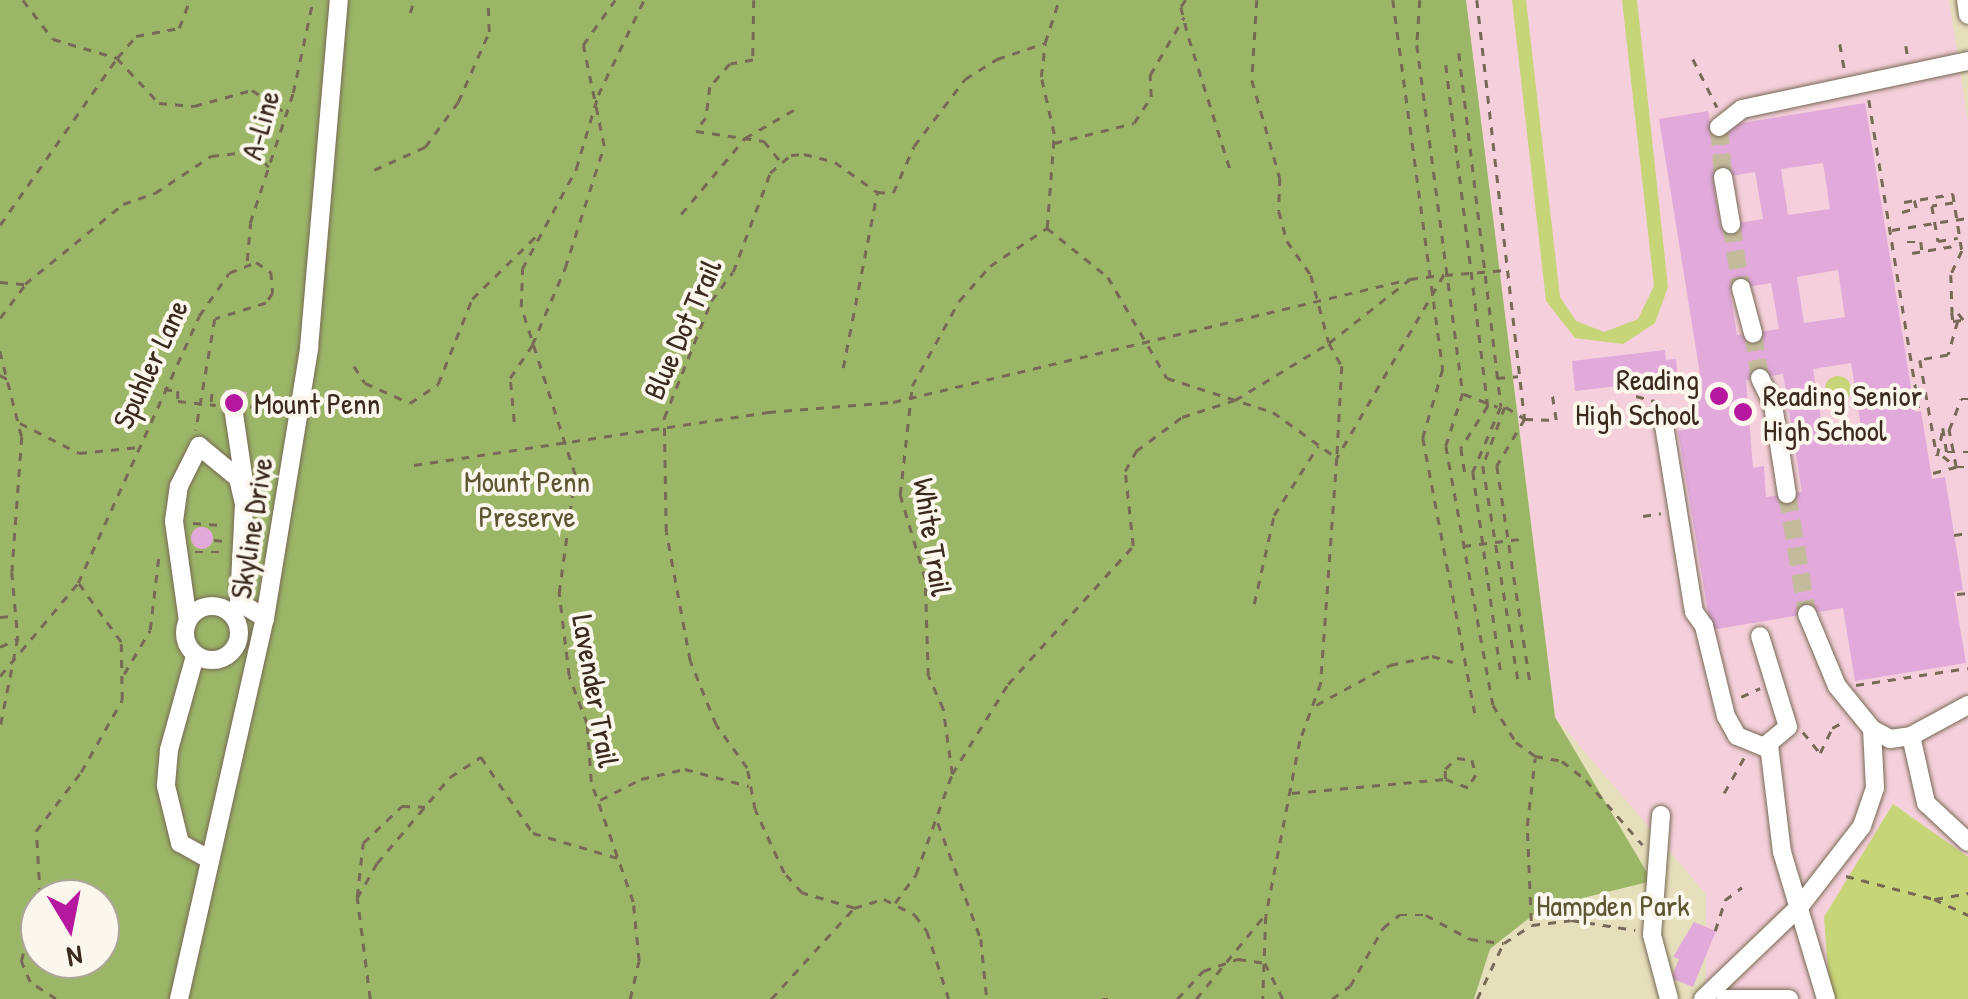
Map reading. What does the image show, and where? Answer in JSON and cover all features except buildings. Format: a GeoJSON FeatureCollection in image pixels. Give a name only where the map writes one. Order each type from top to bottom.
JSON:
{"type":"FeatureCollection","features":[{"type":"Feature","properties":{"kind":"street","name":"Skyline Drive"},"geometry":{"type":"LineString","coordinates":[[179,999],[207,858],[256,659],[250,616],[315,302],[339,0]]}},
{"type":"Feature","properties":{"kind":"street"},"geometry":{"type":"LineString","coordinates":[[1966,0],[1968,15]]}},
{"type":"Feature","properties":{"kind":"street"},"geometry":{"type":"LineString","coordinates":[[1720,127],[1742,110],[1846,82],[1968,61]]}},
{"type":"Feature","properties":{"kind":"street"},"geometry":{"type":"LineString","coordinates":[[1724,177],[1731,224]]}},
{"type":"Feature","properties":{"kind":"street"},"geometry":{"type":"LineString","coordinates":[[1741,288],[1753,333]]}},
{"type":"Feature","properties":{"kind":"street"},"geometry":{"type":"LineString","coordinates":[[1760,378],[1773,405],[1788,494]]}},
{"type":"Feature","properties":{"kind":"street"},"geometry":{"type":"LineString","coordinates":[[233,406],[244,504],[237,590],[250,616]]}},
{"type":"Feature","properties":{"kind":"street"},"geometry":{"type":"LineString","coordinates":[[1664,425],[1694,612],[1704,626],[1723,706],[1737,736],[1750,746],[1769,745],[1788,727],[1760,636]]}},
{"type":"Feature","properties":{"kind":"street"},"geometry":{"type":"LineString","coordinates":[[195,656],[188,648],[174,522],[179,486],[199,446],[238,478],[244,504]]}},
{"type":"Feature","properties":{"kind":"street"},"geometry":{"type":"LineString","coordinates":[[188,621],[207,607],[250,616]]}},
{"type":"Feature","properties":{"kind":"street"},"geometry":{"type":"LineString","coordinates":[[1807,614],[1838,687],[1872,729],[1890,739],[1911,736],[1968,705]]}},
{"type":"Feature","properties":{"kind":"street"},"geometry":{"type":"LineString","coordinates":[[229,653],[250,616]]}},
{"type":"Feature","properties":{"kind":"street"},"geometry":{"type":"LineString","coordinates":[[195,656],[229,653],[256,659]]}},
{"type":"Feature","properties":{"kind":"street"},"geometry":{"type":"LineString","coordinates":[[195,656],[168,750],[166,786],[180,843],[207,858]]}},
{"type":"Feature","properties":{"kind":"street"},"geometry":{"type":"LineString","coordinates":[[1703,999],[1800,906],[1873,806],[1872,729]]}},
{"type":"Feature","properties":{"kind":"street"},"geometry":{"type":"LineString","coordinates":[[1911,736],[1926,802],[1968,842]]}},
{"type":"Feature","properties":{"kind":"street"},"geometry":{"type":"LineString","coordinates":[[1769,745],[1774,815],[1826,999]]}},
{"type":"Feature","properties":{"kind":"street"},"geometry":{"type":"LineString","coordinates":[[1661,815],[1652,935],[1670,999]]}},
{"type":"Feature","properties":{"kind":"street"},"geometry":{"type":"LineString","coordinates":[[1726,999],[1789,999]]}},
{"type":"Feature","properties":{"kind":"path"},"geometry":{"type":"LineString","coordinates":[[23,0],[53,39],[117,58],[160,103],[194,106],[252,90],[283,111]]}},
{"type":"Feature","properties":{"kind":"path"},"geometry":{"type":"LineString","coordinates":[[0,224],[117,58],[136,36],[179,28],[190,0]]}},
{"type":"Feature","properties":{"kind":"path","name":"A-Line"},"geometry":{"type":"LineString","coordinates":[[247,262],[250,223],[312,24],[313,0]]}},
{"type":"Feature","properties":{"kind":"path"},"geometry":{"type":"LineString","coordinates":[[410,13],[414,0]]}},
{"type":"Feature","properties":{"kind":"path"},"geometry":{"type":"LineString","coordinates":[[374,170],[425,147],[458,102],[489,32],[488,0]]}},
{"type":"Feature","properties":{"kind":"path"},"geometry":{"type":"LineString","coordinates":[[514,422],[510,378],[532,345],[604,146],[598,95],[583,45],[615,0]]}},
{"type":"Feature","properties":{"kind":"path","name":"Lavender Trail"},"geometry":{"type":"LineString","coordinates":[[630,999],[639,961],[633,902],[598,802],[559,593],[575,475],[521,307],[522,269],[576,169],[598,95],[644,0]]}},
{"type":"Feature","properties":{"kind":"path"},"geometry":{"type":"LineString","coordinates":[[754,0],[753,60],[730,64],[710,87],[706,118],[696,131],[764,141],[780,162],[790,154],[820,157],[877,192],[898,188],[914,146],[965,79],[997,59],[1045,43]]}},
{"type":"Feature","properties":{"kind":"path"},"geometry":{"type":"LineString","coordinates":[[1059,0],[1045,43],[1041,77],[1054,143],[1048,228],[1108,277],[1167,378],[1272,412],[1337,458]]}},
{"type":"Feature","properties":{"kind":"path"},"geometry":{"type":"LineString","coordinates":[[1186,0],[1184,17],[1230,168]]}},
{"type":"Feature","properties":{"kind":"path"},"geometry":{"type":"LineString","coordinates":[[1257,0],[1252,80],[1280,178],[1279,212],[1287,241],[1310,275],[1329,344],[1342,366],[1322,684],[1291,793],[1267,913],[1264,999]]}},
{"type":"Feature","properties":{"kind":"path"},"geometry":{"type":"LineString","coordinates":[[1393,0],[1443,369],[1423,438],[1475,713]]}},
{"type":"Feature","properties":{"kind":"path"},"geometry":{"type":"LineString","coordinates":[[1420,0],[1417,45],[1444,275],[1463,393],[1446,446],[1493,705],[1500,726],[1535,756],[1562,761],[1586,780],[1657,861]]}},
{"type":"Feature","properties":{"kind":"path"},"geometry":{"type":"LineString","coordinates":[[1477,0],[1525,419],[1497,466],[1530,681]]}},
{"type":"Feature","properties":{"kind":"path"},"geometry":{"type":"LineString","coordinates":[[1054,143],[1134,123],[1151,98],[1150,75],[1184,17]]}},
{"type":"Feature","properties":{"kind":"path"},"geometry":{"type":"LineString","coordinates":[[1840,44],[1846,82]]}},
{"type":"Feature","properties":{"kind":"path"},"geometry":{"type":"LineString","coordinates":[[1459,53],[1503,407],[1483,466],[1518,679]]}},
{"type":"Feature","properties":{"kind":"path"},"geometry":{"type":"LineString","coordinates":[[1694,59],[1715,98]]}},
{"type":"Feature","properties":{"kind":"path"},"geometry":{"type":"LineString","coordinates":[[1446,65],[1488,406],[1461,448],[1465,472]]}},
{"type":"Feature","properties":{"kind":"path"},"geometry":{"type":"LineString","coordinates":[[1867,97],[1919,409]]}},
{"type":"Feature","properties":{"kind":"path"},"geometry":{"type":"LineString","coordinates":[[681,214],[745,138],[797,108]]}},
{"type":"Feature","properties":{"kind":"path"},"geometry":{"type":"LineString","coordinates":[[0,318],[25,284],[123,204],[155,192],[211,156],[255,150],[269,167]]}},
{"type":"Feature","properties":{"kind":"path","name":"Blue Dot Trail"},"geometry":{"type":"LineString","coordinates":[[780,162],[762,190],[733,272],[706,312],[662,430],[666,532],[688,654],[750,787],[771,847],[792,885],[854,908]]}},
{"type":"Feature","properties":{"kind":"path"},"geometry":{"type":"LineString","coordinates":[[843,368],[877,192]]}},
{"type":"Feature","properties":{"kind":"path"},"geometry":{"type":"LineString","coordinates":[[1904,202],[1953,194],[1961,245],[1950,275],[1958,320],[1948,355],[1920,360],[1937,456],[1956,467]]}},
{"type":"Feature","properties":{"kind":"path"},"geometry":{"type":"LineString","coordinates":[[1902,212],[1916,208],[1914,200]]}},
{"type":"Feature","properties":{"kind":"path"},"geometry":{"type":"LineString","coordinates":[[1954,203],[1932,206],[1938,223],[1938,241],[1960,238]]}},
{"type":"Feature","properties":{"kind":"path"},"geometry":{"type":"LineString","coordinates":[[1892,230],[1968,218]]}},
{"type":"Feature","properties":{"kind":"path","name":"White Trail"},"geometry":{"type":"LineString","coordinates":[[895,903],[916,874],[938,822],[952,774],[943,709],[928,676],[924,580],[900,494],[910,399],[959,302],[990,266],[1048,228]]}},
{"type":"Feature","properties":{"kind":"path"},"geometry":{"type":"LineString","coordinates":[[354,366],[365,383],[410,404],[438,384],[472,299],[540,231]]}},
{"type":"Feature","properties":{"kind":"path"},"geometry":{"type":"LineString","coordinates":[[1907,242],[1921,242],[1922,251]]}},
{"type":"Feature","properties":{"kind":"path"},"geometry":{"type":"LineString","coordinates":[[1912,253],[1961,245]]}},
{"type":"Feature","properties":{"kind":"path","name":"Spuhler Lane"},"geometry":{"type":"LineString","coordinates":[[0,676],[16,662],[78,583],[198,316],[229,273],[247,262],[271,272],[273,293],[266,303],[215,318],[196,402],[199,446]]}},
{"type":"Feature","properties":{"kind":"path"},"geometry":{"type":"LineString","coordinates":[[414,465],[910,399],[1410,278],[1508,270]]}},
{"type":"Feature","properties":{"kind":"path"},"geometry":{"type":"LineString","coordinates":[[1337,458],[1444,275]]}},
{"type":"Feature","properties":{"kind":"path"},"geometry":{"type":"LineString","coordinates":[[952,774],[1008,684],[1133,546],[1125,471],[1136,451],[1182,417],[1235,400],[1329,344],[1410,278]]}},
{"type":"Feature","properties":{"kind":"path"},"geometry":{"type":"LineString","coordinates":[[0,282],[25,284]]}},
{"type":"Feature","properties":{"kind":"path"},"geometry":{"type":"LineString","coordinates":[[0,351],[12,382],[20,422],[14,616],[18,638],[0,729]]}},
{"type":"Feature","properties":{"kind":"path"},"geometry":{"type":"LineString","coordinates":[[0,375],[12,382]]}},
{"type":"Feature","properties":{"kind":"path"},"geometry":{"type":"LineString","coordinates":[[1497,378],[1520,376]]}},
{"type":"Feature","properties":{"kind":"path"},"geometry":{"type":"LineString","coordinates":[[1634,384],[1636,396],[1660,406]]}},
{"type":"Feature","properties":{"kind":"path"},"geometry":{"type":"LineString","coordinates":[[210,404],[212,388]]}},
{"type":"Feature","properties":{"kind":"path"},"geometry":{"type":"LineString","coordinates":[[163,389],[196,402],[233,406],[267,406],[287,394]]}},
{"type":"Feature","properties":{"kind":"path"},"geometry":{"type":"LineString","coordinates":[[1463,393],[1525,419],[1556,420],[1551,390]]}},
{"type":"Feature","properties":{"kind":"path"},"geometry":{"type":"LineString","coordinates":[[1956,467],[1951,418],[1960,399],[1968,399]]}},
{"type":"Feature","properties":{"kind":"path"},"geometry":{"type":"LineString","coordinates":[[1501,673],[1473,472],[1503,407]]}},
{"type":"Feature","properties":{"kind":"path"},"geometry":{"type":"LineString","coordinates":[[20,422],[80,453],[142,447]]}},
{"type":"Feature","properties":{"kind":"path"},"geometry":{"type":"LineString","coordinates":[[1942,456],[1938,429],[1952,451]]}},
{"type":"Feature","properties":{"kind":"path"},"geometry":{"type":"LineString","coordinates":[[1254,604],[1274,516],[1318,445]]}},
{"type":"Feature","properties":{"kind":"path"},"geometry":{"type":"LineString","coordinates":[[1952,451],[1968,452]]}},
{"type":"Feature","properties":{"kind":"path"},"geometry":{"type":"LineString","coordinates":[[1934,473],[1968,467]]}},
{"type":"Feature","properties":{"kind":"path"},"geometry":{"type":"LineString","coordinates":[[184,552],[224,555],[226,526],[186,522]]}},
{"type":"Feature","properties":{"kind":"path"},"geometry":{"type":"LineString","coordinates":[[194,531],[195,523]]}},
{"type":"Feature","properties":{"kind":"path"},"geometry":{"type":"LineString","coordinates":[[1954,534],[1968,533]]}},
{"type":"Feature","properties":{"kind":"path"},"geometry":{"type":"LineString","coordinates":[[1463,546],[1520,538]]}},
{"type":"Feature","properties":{"kind":"path"},"geometry":{"type":"LineString","coordinates":[[124,676],[150,630],[156,553],[164,553]]}},
{"type":"Feature","properties":{"kind":"path"},"geometry":{"type":"LineString","coordinates":[[56,999],[30,982],[20,960],[40,896],[36,831],[106,733],[122,700],[124,676],[122,642],[78,583]]}},
{"type":"Feature","properties":{"kind":"path"},"geometry":{"type":"LineString","coordinates":[[1957,594],[1968,592]]}},
{"type":"Feature","properties":{"kind":"path"},"geometry":{"type":"LineString","coordinates":[[0,617],[14,616]]}},
{"type":"Feature","properties":{"kind":"path"},"geometry":{"type":"LineString","coordinates":[[0,647],[18,638]]}},
{"type":"Feature","properties":{"kind":"path"},"geometry":{"type":"LineString","coordinates":[[1313,707],[1390,665],[1432,656],[1453,662]]}},
{"type":"Feature","properties":{"kind":"path"},"geometry":{"type":"LineString","coordinates":[[1838,687],[1968,668]]}},
{"type":"Feature","properties":{"kind":"path"},"geometry":{"type":"LineString","coordinates":[[1799,728],[1820,754],[1840,724]]}},
{"type":"Feature","properties":{"kind":"path"},"geometry":{"type":"LineString","coordinates":[[1532,924],[1526,904],[1533,858],[1527,826],[1535,756]]}},
{"type":"Feature","properties":{"kind":"path"},"geometry":{"type":"LineString","coordinates":[[357,898],[450,777],[481,757],[533,832],[618,858]]}},
{"type":"Feature","properties":{"kind":"path"},"geometry":{"type":"LineString","coordinates":[[1291,793],[1445,779],[1468,788],[1476,775],[1472,760],[1458,758],[1445,768],[1445,779]]}},
{"type":"Feature","properties":{"kind":"path"},"geometry":{"type":"LineString","coordinates":[[1724,793],[1744,759]]}},
{"type":"Feature","properties":{"kind":"path"},"geometry":{"type":"LineString","coordinates":[[598,802],[641,778],[685,769],[750,787]]}},
{"type":"Feature","properties":{"kind":"path"},"geometry":{"type":"LineString","coordinates":[[370,999],[357,898],[362,843],[402,806],[425,807]]}},
{"type":"Feature","properties":{"kind":"path"},"geometry":{"type":"LineString","coordinates":[[938,822],[981,938],[987,999]]}},
{"type":"Feature","properties":{"kind":"path"},"geometry":{"type":"LineString","coordinates":[[1828,871],[1934,899],[1968,915]]}},
{"type":"Feature","properties":{"kind":"path"},"geometry":{"type":"LineString","coordinates":[[1715,931],[1725,900],[1742,887]]}},
{"type":"Feature","properties":{"kind":"path"},"geometry":{"type":"LineString","coordinates":[[1934,899],[1968,893]]}},
{"type":"Feature","properties":{"kind":"path"},"geometry":{"type":"LineString","coordinates":[[770,999],[854,908],[895,903],[927,931],[948,999]]}},
{"type":"Feature","properties":{"kind":"path"},"geometry":{"type":"LineString","coordinates":[[1177,999],[1218,966],[1267,913]]}},
{"type":"Feature","properties":{"kind":"path"},"geometry":{"type":"LineString","coordinates":[[1332,999],[1350,986],[1383,928],[1399,915],[1426,915],[1470,938],[1504,942]]}},
{"type":"Feature","properties":{"kind":"path"},"geometry":{"type":"LineString","coordinates":[[1476,999],[1504,942],[1532,924],[1614,924],[1652,935]]}},
{"type":"Feature","properties":{"kind":"path"},"geometry":{"type":"LineString","coordinates":[[1196,999],[1218,966],[1238,959],[1265,963]]}},
{"type":"Feature","properties":{"kind":"path"},"geometry":{"type":"LineString","coordinates":[[1265,963],[1283,999]]}},
{"type":"Feature","properties":{"kind":"path"},"geometry":{"type":"LineString","coordinates":[[1102,999],[1108,999]]}},
{"type":"Feature","properties":{"kind":"shaded area","name":"Reading Senior High School"},"geometry":{"type":"Polygon","coordinates":[[[1466,0],[1949,0],[1968,122],[1968,857],[1894,804],[1830,999],[1706,999],[1706,894],[1555,717],[1466,0]]]}},
{"type":"Feature","properties":{"kind":"green space","name":"Mount Penn Preserve"},"geometry":{"type":"Polygon","coordinates":[[[0,0],[1466,0],[1555,717],[1652,881],[1542,908],[1490,949],[1474,999],[0,999],[0,0]]]}},
{"type":"Feature","properties":{"kind":"green space"},"geometry":{"type":"Polygon","coordinates":[[[1512,0],[1526,0],[1560,297],[1576,321],[1604,332],[1638,319],[1654,286],[1622,0],[1637,0],[1668,287],[1655,323],[1623,344],[1575,338],[1546,301],[1512,0]]]}},
{"type":"Feature","properties":{"kind":"green space"},"geometry":{"type":"Polygon","coordinates":[[[1838,376],[1847,380],[1851,389],[1847,398],[1838,402],[1829,398],[1825,389],[1829,380],[1838,376]]]}},
{"type":"Feature","properties":{"kind":"green space"},"geometry":{"type":"Polygon","coordinates":[[[1893,804],[1968,857],[1968,999],[1830,999],[1824,917],[1893,804]]]}},
{"type":"Feature","properties":{"kind":"tunnel"},"geometry":{"type":"LineString","coordinates":[[1719,127],[1723,177]]}},
{"type":"Feature","properties":{"kind":"tunnel"},"geometry":{"type":"LineString","coordinates":[[1731,224],[1741,288]]}},
{"type":"Feature","properties":{"kind":"tunnel"},"geometry":{"type":"LineString","coordinates":[[1753,333],[1760,378]]}},
{"type":"Feature","properties":{"kind":"tunnel"},"geometry":{"type":"LineString","coordinates":[[1787,494],[1807,614]]}},
{"type":"Feature","properties":{"kind":"place","name":"Reading High School"},"geometry":{"type":"Point","coordinates":[1719,396]}},
{"type":"Feature","properties":{"kind":"place","name":"Mount Penn"},"geometry":{"type":"Point","coordinates":[234,403]}},
{"type":"Feature","properties":{"kind":"place","name":"Reading Senior High School"},"geometry":{"type":"Point","coordinates":[1743,412]}},
{"type":"Feature","properties":{"kind":"park label","name":"Hampden Park"},"geometry":{"type":"Point","coordinates":[1613,905]}}]}
